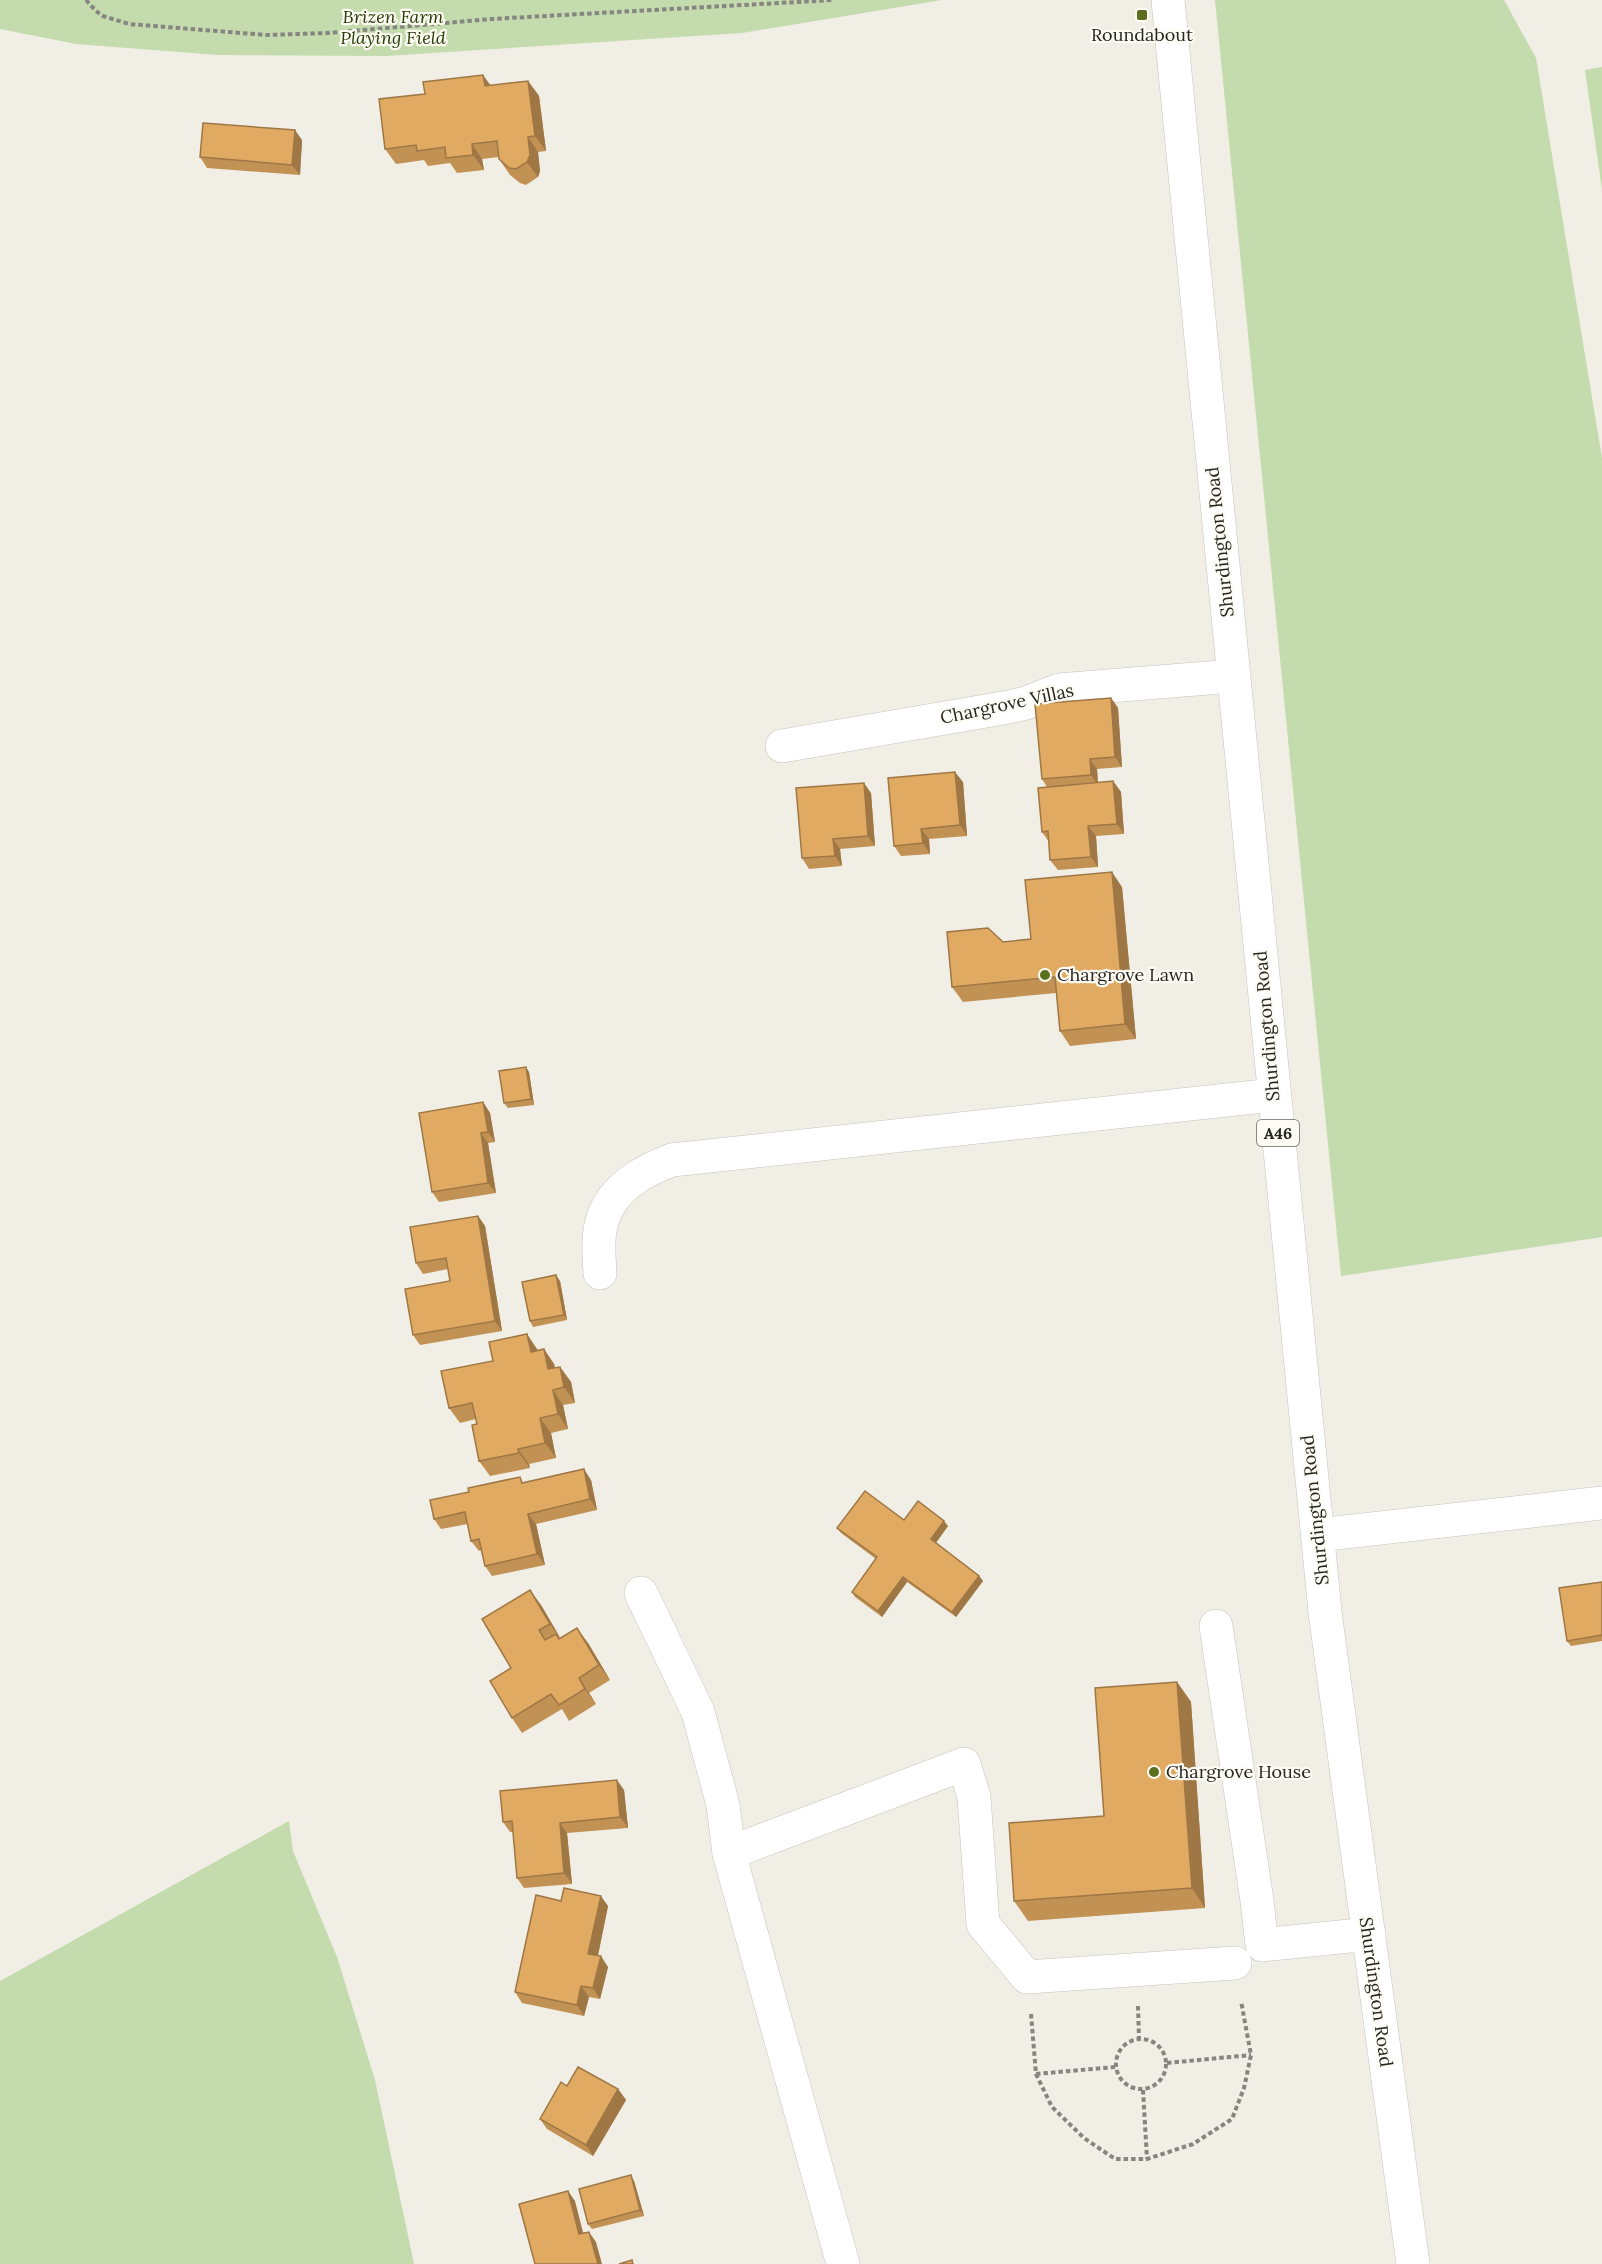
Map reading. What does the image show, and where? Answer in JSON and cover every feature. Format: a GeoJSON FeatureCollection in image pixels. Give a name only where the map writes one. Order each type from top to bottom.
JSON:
{"type":"FeatureCollection","features":[{"type":"Feature","properties":{"kind":"main road","name":"Shurdington Road"},"geometry":{"type":"LineString","coordinates":[[1168,0],[1325,1611],[1413,2264]]}},
{"type":"Feature","properties":{"kind":"main road","name":"Chargrove Villas"},"geometry":{"type":"LineString","coordinates":[[782,746],[1009,707],[1059,690],[1233,676]]}},
{"type":"Feature","properties":{"kind":"main road"},"geometry":{"type":"LineString","coordinates":[[600,1273],[599,1236],[603,1217],[611,1203],[621,1190],[636,1177],[672,1160],[1274,1095]]}},
{"type":"Feature","properties":{"kind":"main road"},"geometry":{"type":"LineString","coordinates":[[1318,1535],[1602,1503]]}},
{"type":"Feature","properties":{"kind":"main road"},"geometry":{"type":"LineString","coordinates":[[641,1593],[698,1712],[723,1805],[729,1853],[843,2264]]}},
{"type":"Feature","properties":{"kind":"main road"},"geometry":{"type":"LineString","coordinates":[[1216,1626],[1262,1945],[1368,1934]]}},
{"type":"Feature","properties":{"kind":"main road"},"geometry":{"type":"LineString","coordinates":[[729,1853],[964,1764],[974,1797],[983,1924],[1027,1977],[1234,1963]]}},
{"type":"Feature","properties":{"kind":"path"},"geometry":{"type":"LineString","coordinates":[[86,0],[104,16],[129,24],[267,35],[328,33],[492,19],[832,0]]}},
{"type":"Feature","properties":{"kind":"path"},"geometry":{"type":"LineString","coordinates":[[1027,1977],[1036,2074],[1052,2108],[1084,2138],[1115,2159],[1147,2159],[1193,2144],[1232,2119],[1245,2088],[1251,2055],[1234,1963]]}},
{"type":"Feature","properties":{"kind":"path"},"geometry":{"type":"LineString","coordinates":[[1139,2038],[1158,2044],[1167,2062],[1161,2081],[1143,2090],[1124,2084],[1115,2067],[1122,2047],[1139,2038]]}},
{"type":"Feature","properties":{"kind":"path"},"geometry":{"type":"LineString","coordinates":[[1167,2062],[1251,2055]]}},
{"type":"Feature","properties":{"kind":"path"},"geometry":{"type":"LineString","coordinates":[[1036,2074],[1115,2067]]}},
{"type":"Feature","properties":{"kind":"path"},"geometry":{"type":"LineString","coordinates":[[1143,2090],[1147,2159]]}},
{"type":"Feature","properties":{"kind":"green space","name":"Brizen Farm Playing Field"},"geometry":{"type":"Polygon","coordinates":[[[0,0],[942,0],[742,33],[386,56],[218,55],[76,44],[0,29],[0,0]]]}},
{"type":"Feature","properties":{"kind":"green space"},"geometry":{"type":"Polygon","coordinates":[[[1215,0],[1504,0],[1536,58],[1602,458],[1602,1237],[1341,1276],[1215,0]]]}},
{"type":"Feature","properties":{"kind":"green space"},"geometry":{"type":"Polygon","coordinates":[[[1602,67],[1602,190],[1585,70],[1602,67]]]}},
{"type":"Feature","properties":{"kind":"green space"},"geometry":{"type":"Polygon","coordinates":[[[289,1821],[293,1851],[337,1957],[375,2080],[414,2264],[0,2264],[0,1981],[289,1821]]]}},
{"type":"Feature","properties":{"kind":"building"},"geometry":{"type":"Polygon","coordinates":[[[483,75],[485,86],[528,81],[535,136],[528,137],[530,155],[527,162],[516,169],[509,168],[499,159],[497,141],[472,144],[473,155],[446,158],[445,147],[417,151],[416,145],[385,149],[379,99],[425,94],[423,82],[483,75]]]}},
{"type":"Feature","properties":{"kind":"building"},"geometry":{"type":"Polygon","coordinates":[[[203,123],[295,130],[292,165],[200,157],[203,123]]]}},
{"type":"Feature","properties":{"kind":"building"},"geometry":{"type":"Polygon","coordinates":[[[1111,698],[1115,757],[1090,759],[1091,775],[1042,779],[1035,704],[1111,698]]]}},
{"type":"Feature","properties":{"kind":"building"},"geometry":{"type":"Polygon","coordinates":[[[955,772],[960,825],[921,829],[923,843],[894,846],[888,778],[955,772]]]}},
{"type":"Feature","properties":{"kind":"building"},"geometry":{"type":"Polygon","coordinates":[[[1113,781],[1117,824],[1088,826],[1091,857],[1050,860],[1048,831],[1042,832],[1038,788],[1113,781]]]}},
{"type":"Feature","properties":{"kind":"building"},"geometry":{"type":"Polygon","coordinates":[[[864,783],[868,836],[833,839],[835,856],[802,858],[796,788],[864,783]]]}},
{"type":"Feature","properties":{"kind":"building","name":"Chargrove Lawn"},"geometry":{"type":"Polygon","coordinates":[[[1112,872],[1125,1024],[1060,1031],[1055,977],[952,987],[947,932],[988,928],[1003,942],[1031,939],[1025,880],[1112,872]]]}},
{"type":"Feature","properties":{"kind":"building"},"geometry":{"type":"Polygon","coordinates":[[[526,1067],[531,1099],[504,1103],[499,1071],[526,1067]]]}},
{"type":"Feature","properties":{"kind":"building"},"geometry":{"type":"Polygon","coordinates":[[[483,1102],[488,1132],[481,1133],[488,1183],[432,1192],[419,1113],[483,1102]]]}},
{"type":"Feature","properties":{"kind":"building"},"geometry":{"type":"Polygon","coordinates":[[[478,1216],[495,1321],[413,1335],[405,1289],[450,1281],[446,1258],[416,1263],[410,1227],[478,1216]]]}},
{"type":"Feature","properties":{"kind":"building"},"geometry":{"type":"Polygon","coordinates":[[[556,1275],[564,1315],[530,1321],[522,1282],[556,1275]]]}},
{"type":"Feature","properties":{"kind":"building"},"geometry":{"type":"Polygon","coordinates":[[[527,1334],[531,1352],[544,1349],[548,1369],[560,1367],[564,1387],[553,1390],[558,1414],[540,1418],[545,1443],[518,1449],[519,1453],[479,1461],[472,1425],[477,1424],[472,1403],[449,1408],[441,1371],[493,1361],[489,1342],[527,1334]]]}},
{"type":"Feature","properties":{"kind":"building"},"geometry":{"type":"Polygon","coordinates":[[[584,1469],[590,1499],[528,1514],[537,1554],[485,1566],[479,1539],[471,1541],[465,1512],[434,1519],[430,1500],[469,1492],[468,1488],[520,1477],[522,1483],[584,1469]]]}},
{"type":"Feature","properties":{"kind":"building"},"geometry":{"type":"Polygon","coordinates":[[[865,1491],[904,1520],[918,1501],[944,1521],[931,1539],[979,1576],[952,1612],[903,1577],[878,1611],[852,1592],[877,1557],[837,1528],[865,1491]]]}},
{"type":"Feature","properties":{"kind":"building"},"geometry":{"type":"Polygon","coordinates":[[[1602,1582],[1602,1635],[1567,1641],[1559,1588],[1602,1582]]]}},
{"type":"Feature","properties":{"kind":"building"},"geometry":{"type":"Polygon","coordinates":[[[530,1590],[550,1624],[539,1630],[545,1640],[556,1634],[559,1639],[577,1628],[599,1665],[579,1678],[585,1689],[559,1705],[551,1694],[512,1718],[490,1681],[511,1668],[482,1619],[530,1590]]]}},
{"type":"Feature","properties":{"kind":"building","name":"Chargrove House"},"geometry":{"type":"Polygon","coordinates":[[[1177,1682],[1192,1888],[1014,1901],[1009,1823],[1104,1816],[1095,1688],[1177,1682]]]}},
{"type":"Feature","properties":{"kind":"building"},"geometry":{"type":"Polygon","coordinates":[[[617,1780],[620,1817],[560,1823],[564,1873],[517,1878],[512,1821],[503,1822],[500,1791],[617,1780]]]}},
{"type":"Feature","properties":{"kind":"building"},"geometry":{"type":"Polygon","coordinates":[[[564,1888],[601,1896],[588,1954],[601,1956],[593,1988],[581,1986],[577,2005],[515,1992],[536,1895],[561,1901],[564,1888]]]}},
{"type":"Feature","properties":{"kind":"building"},"geometry":{"type":"Polygon","coordinates":[[[578,2067],[618,2089],[586,2145],[540,2119],[561,2082],[567,2086],[578,2067]]]}},
{"type":"Feature","properties":{"kind":"building"},"geometry":{"type":"Polygon","coordinates":[[[631,2175],[640,2210],[588,2224],[579,2189],[631,2175]]]}},
{"type":"Feature","properties":{"kind":"building"},"geometry":{"type":"Polygon","coordinates":[[[568,2191],[579,2234],[589,2232],[598,2264],[535,2264],[519,2204],[568,2191]]]}},
{"type":"Feature","properties":{"kind":"building"},"geometry":{"type":"Polygon","coordinates":[[[632,2260],[633,2264],[619,2264],[632,2260]]]}},
{"type":"Feature","properties":{"kind":"place","name":"Roundabout"},"geometry":{"type":"Point","coordinates":[1142,15]}},
{"type":"Feature","properties":{"kind":"place","name":"Chargrove Lawn"},"geometry":{"type":"Point","coordinates":[1045,975]}},
{"type":"Feature","properties":{"kind":"place","name":"Chargrove House"},"geometry":{"type":"Point","coordinates":[1154,1772]}}]}
